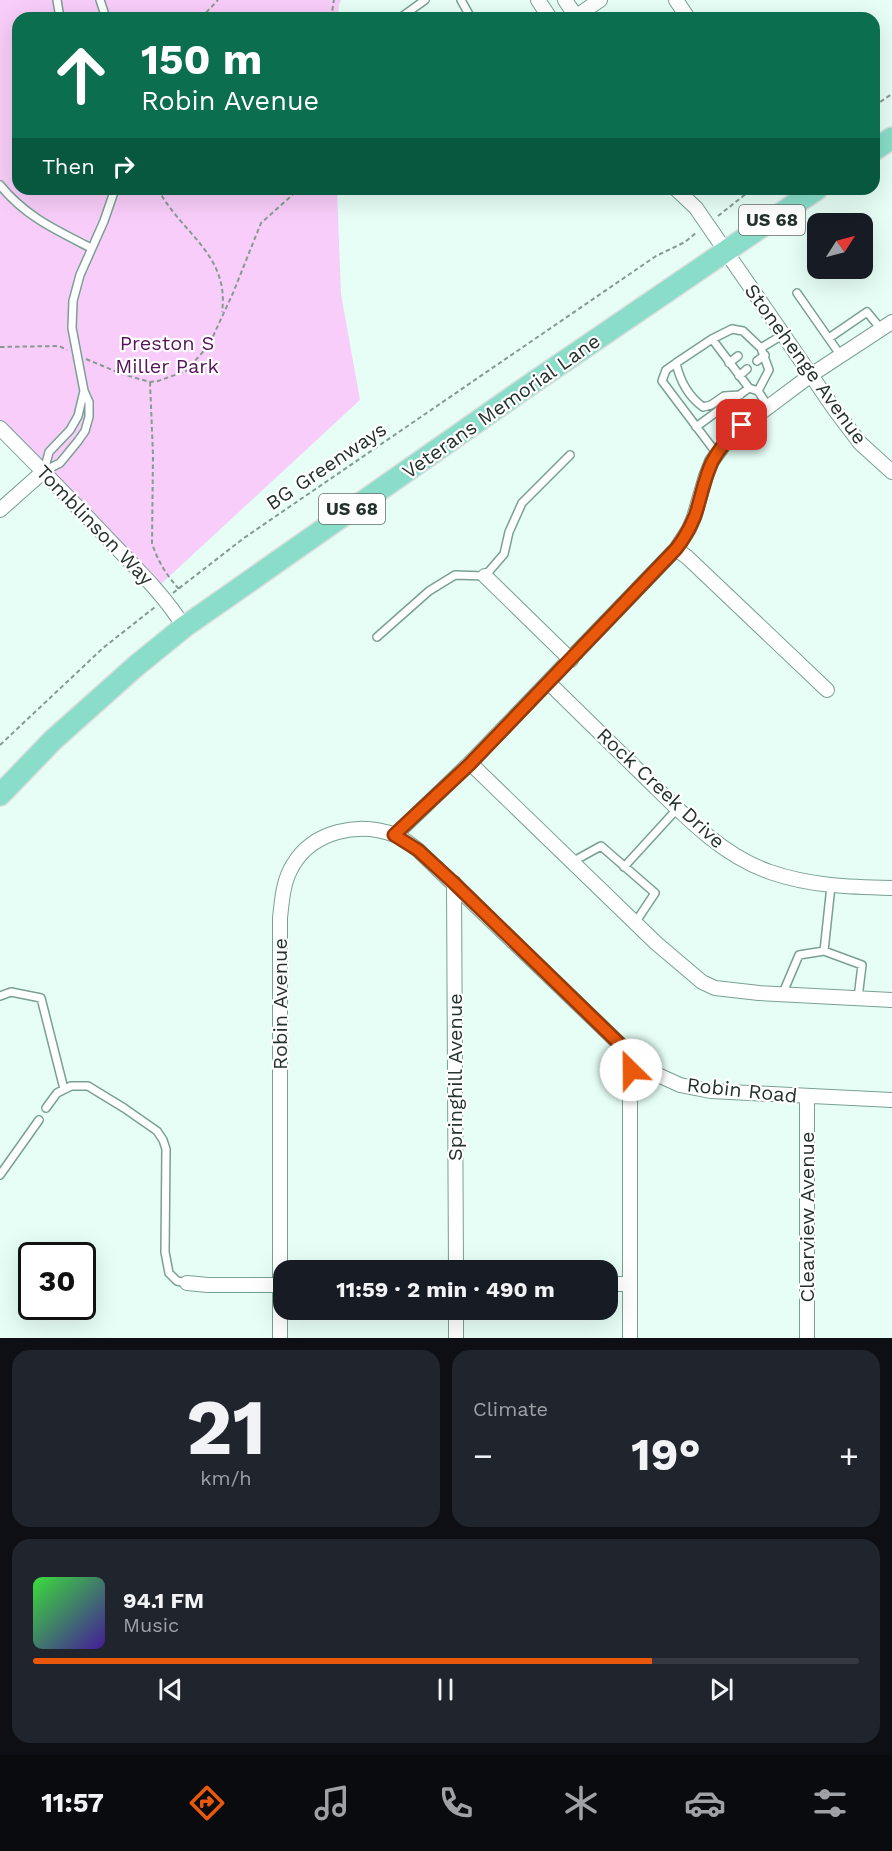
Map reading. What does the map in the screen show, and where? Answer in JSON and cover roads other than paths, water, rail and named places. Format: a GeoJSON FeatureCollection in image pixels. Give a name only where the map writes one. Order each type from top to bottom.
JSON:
{"type":"FeatureCollection","features":[{"type":"Feature","properties":{"kind":"main road","name":"Veterans Memorial Lane"},"geometry":{"type":"LineString","coordinates":[[0,795],[53,740],[136,666],[184,627],[531,384],[808,195]]}},
{"type":"Feature","properties":{"kind":"street"},"geometry":{"type":"LineString","coordinates":[[583,12],[600,0]]}},
{"type":"Feature","properties":{"kind":"street"},"geometry":{"type":"LineString","coordinates":[[682,195],[696,208]]}},
{"type":"Feature","properties":{"kind":"street"},"geometry":{"type":"LineString","coordinates":[[688,195],[696,208]]}},
{"type":"Feature","properties":{"kind":"street","name":"Stonehenge Avenue"},"geometry":{"type":"LineString","coordinates":[[696,208],[835,410],[861,442],[892,472]]}},
{"type":"Feature","properties":{"kind":"street"},"geometry":{"type":"LineString","coordinates":[[394,835],[470,764],[676,549],[694,518],[706,476],[717,454],[731,435],[811,375],[887,326]]}},
{"type":"Feature","properties":{"kind":"street","name":"Tomblinson Way"},"geometry":{"type":"LineString","coordinates":[[0,429],[44,471],[164,600],[184,627]]}},
{"type":"Feature","properties":{"kind":"street"},"geometry":{"type":"LineString","coordinates":[[0,510],[44,471]]}},
{"type":"Feature","properties":{"kind":"street"},"geometry":{"type":"LineString","coordinates":[[676,549],[827,690]]}},
{"type":"Feature","properties":{"kind":"street"},"geometry":{"type":"LineString","coordinates":[[485,576],[571,660]]}},
{"type":"Feature","properties":{"kind":"street","name":"Rock Creek Drive"},"geometry":{"type":"LineString","coordinates":[[549,683],[677,808],[726,849],[769,872],[800,882],[831,886],[892,888]]}},
{"type":"Feature","properties":{"kind":"street"},"geometry":{"type":"LineString","coordinates":[[470,764],[635,923],[702,982],[715,988],[782,995],[892,999]]}},
{"type":"Feature","properties":{"kind":"street","name":"Robin Avenue"},"geometry":{"type":"LineString","coordinates":[[282,1260],[280,918],[283,889],[293,864],[310,845],[334,832],[361,828],[394,835],[418,850],[454,883]]}},
{"type":"Feature","properties":{"kind":"street","name":"Robin Road"},"geometry":{"type":"LineString","coordinates":[[454,883],[630,1054],[658,1075],[688,1087],[711,1091],[892,1100]]}},
{"type":"Feature","properties":{"kind":"street","name":"Springhill Avenue"},"geometry":{"type":"LineString","coordinates":[[454,883],[456,1260]]}},
{"type":"Feature","properties":{"kind":"street"},"geometry":{"type":"LineString","coordinates":[[630,1054],[630,1338]]}},
{"type":"Feature","properties":{"kind":"street","name":"Clearview Avenue"},"geometry":{"type":"LineString","coordinates":[[807,1096],[807,1338]]}},
{"type":"Feature","properties":{"kind":"street"},"geometry":{"type":"LineString","coordinates":[[187,1283],[273,1285]]}},
{"type":"Feature","properties":{"kind":"street"},"geometry":{"type":"LineString","coordinates":[[618,1284],[630,1284]]}},
{"type":"Feature","properties":{"kind":"street","name":"Robin Avenue"},"geometry":{"type":"LineString","coordinates":[[280,1338],[281,1320]]}},
{"type":"Feature","properties":{"kind":"street"},"geometry":{"type":"LineString","coordinates":[[456,1320],[456,1338]]}},
{"type":"Feature","properties":{"kind":"lane"},"geometry":{"type":"LineString","coordinates":[[408,12],[425,0]]}},
{"type":"Feature","properties":{"kind":"lane"},"geometry":{"type":"LineString","coordinates":[[0,185],[12,200],[42,223],[91,248]]}},
{"type":"Feature","properties":{"kind":"lane"},"geometry":{"type":"LineString","coordinates":[[44,471],[60,463],[85,431],[89,417],[89,402],[84,391],[72,328],[73,301],[76,287],[113,195]]}},
{"type":"Feature","properties":{"kind":"lane"},"geometry":{"type":"LineString","coordinates":[[797,292],[841,356]]}},
{"type":"Feature","properties":{"kind":"lane"},"geometry":{"type":"LineString","coordinates":[[829,338],[864,312],[887,326]]}},
{"type":"Feature","properties":{"kind":"lane"},"geometry":{"type":"LineString","coordinates":[[717,454],[662,381],[666,370],[712,339],[732,329],[744,331],[760,349],[769,370],[758,391]]}},
{"type":"Feature","properties":{"kind":"lane"},"geometry":{"type":"LineString","coordinates":[[748,348],[760,349],[784,334]]}},
{"type":"Feature","properties":{"kind":"lane"},"geometry":{"type":"LineString","coordinates":[[712,339],[749,388],[758,391],[768,406]]}},
{"type":"Feature","properties":{"kind":"lane"},"geometry":{"type":"LineString","coordinates":[[757,362],[760,349]]}},
{"type":"Feature","properties":{"kind":"lane"},"geometry":{"type":"LineString","coordinates":[[729,363],[738,356]]}},
{"type":"Feature","properties":{"kind":"lane"},"geometry":{"type":"LineString","coordinates":[[676,363],[687,391],[703,407],[711,405],[724,396],[740,396]]}},
{"type":"Feature","properties":{"kind":"lane"},"geometry":{"type":"LineString","coordinates":[[739,376],[747,369]]}},
{"type":"Feature","properties":{"kind":"lane"},"geometry":{"type":"LineString","coordinates":[[696,427],[749,388]]}},
{"type":"Feature","properties":{"kind":"lane"},"geometry":{"type":"LineString","coordinates":[[44,471],[49,452],[70,430],[78,416],[84,391]]}},
{"type":"Feature","properties":{"kind":"lane"},"geometry":{"type":"LineString","coordinates":[[377,637],[429,591],[455,575],[485,576],[504,554],[509,532],[522,503],[570,455]]}},
{"type":"Feature","properties":{"kind":"lane"},"geometry":{"type":"LineString","coordinates":[[624,867],[677,808]]}},
{"type":"Feature","properties":{"kind":"lane"},"geometry":{"type":"LineString","coordinates":[[572,862],[601,846],[655,893],[635,923]]}},
{"type":"Feature","properties":{"kind":"lane"},"geometry":{"type":"LineString","coordinates":[[824,951],[831,886]]}},
{"type":"Feature","properties":{"kind":"lane"},"geometry":{"type":"LineString","coordinates":[[782,995],[799,955],[824,951],[862,965],[858,998]]}},
{"type":"Feature","properties":{"kind":"lane"},"geometry":{"type":"LineString","coordinates":[[0,996],[11,992],[41,998],[64,1089]]}},
{"type":"Feature","properties":{"kind":"lane"},"geometry":{"type":"LineString","coordinates":[[46,1108],[57,1093],[64,1089],[71,1086],[88,1086],[157,1131],[166,1149],[165,1252],[169,1273],[177,1281],[187,1283]]}},
{"type":"Feature","properties":{"kind":"lane"},"geometry":{"type":"LineString","coordinates":[[0,1175],[39,1119]]}},
{"type":"Feature","properties":{"kind":"park label","name":"Preston S Miller Park"},"geometry":{"type":"Point","coordinates":[167,354]}}]}
